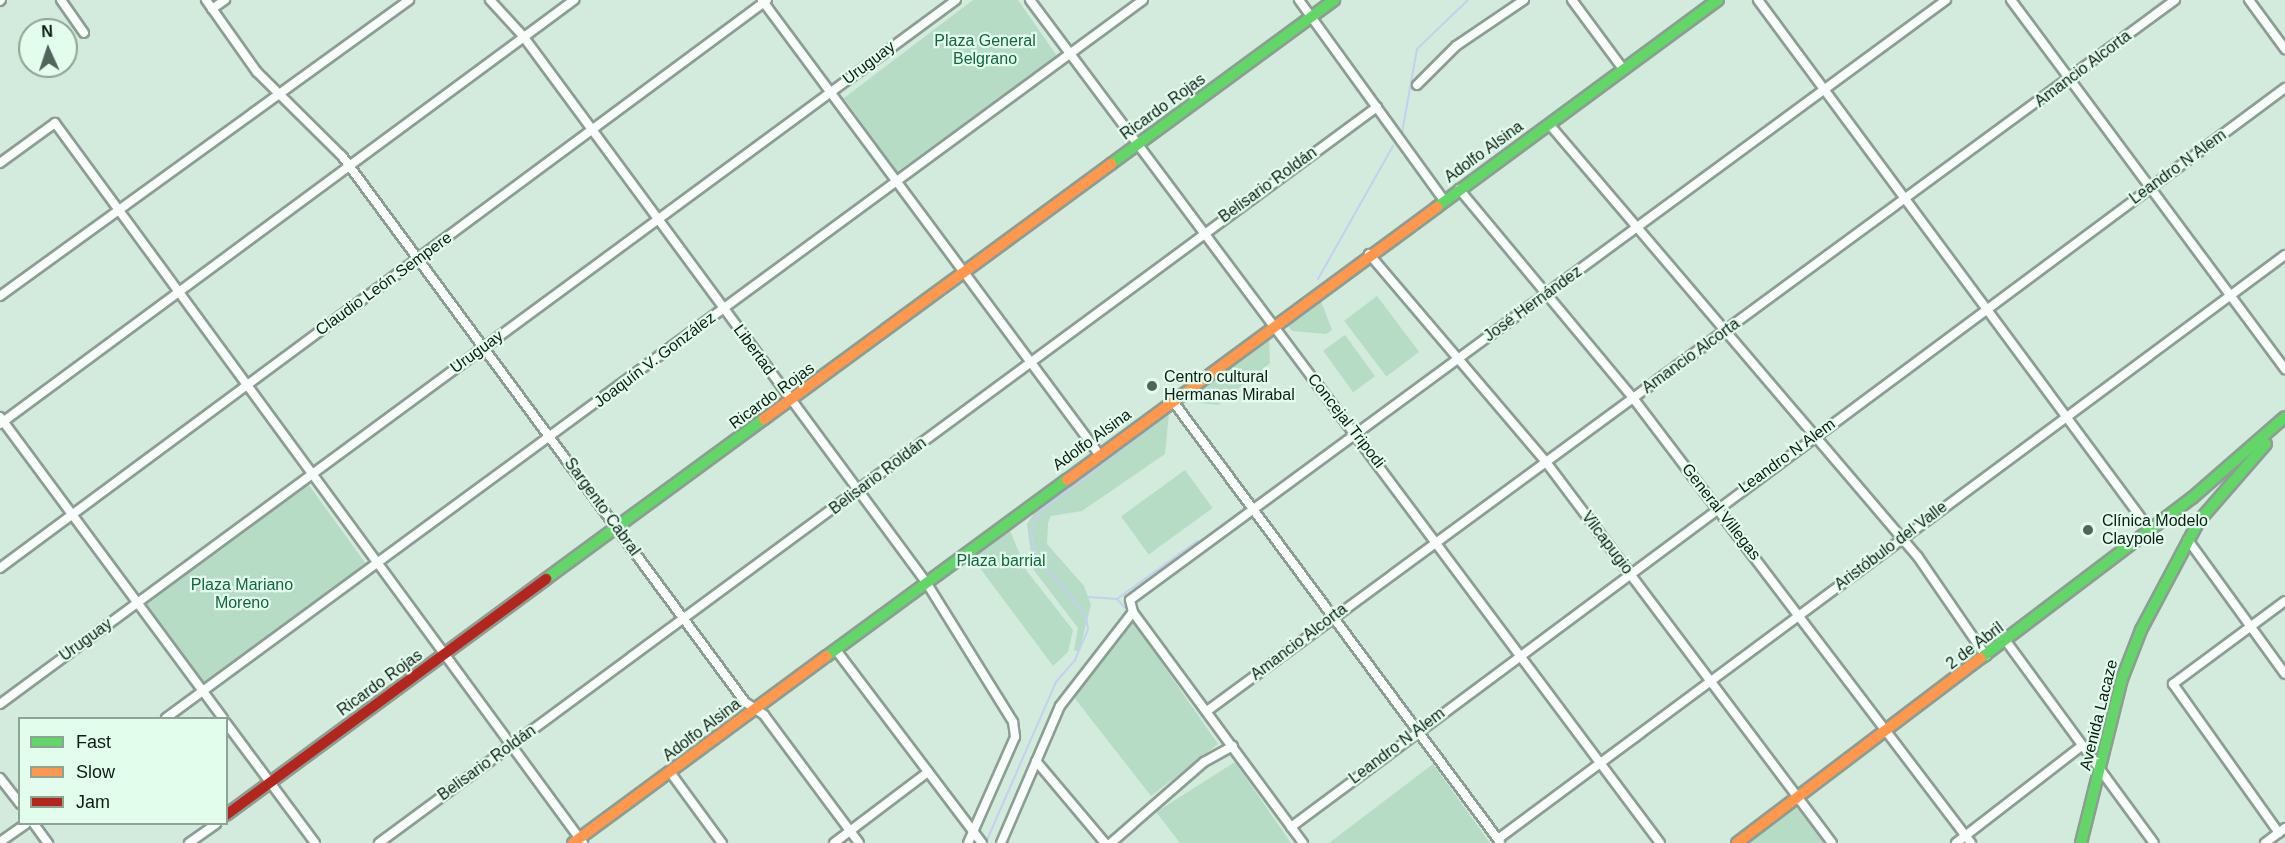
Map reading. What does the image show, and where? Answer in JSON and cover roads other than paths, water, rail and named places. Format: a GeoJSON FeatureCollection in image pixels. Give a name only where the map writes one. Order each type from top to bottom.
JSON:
{"type":"FeatureCollection","features":[{"type":"Feature","properties":{"kind":"street"},"geometry":{"type":"LineString","coordinates":[[61,0],[84,33]]}},
{"type":"Feature","properties":{"kind":"street","name":"Sargento Cabral"},"geometry":{"type":"LineString","coordinates":[[206,0],[279,94],[350,166],[684,618],[859,843]]}},
{"type":"Feature","properties":{"kind":"street"},"geometry":{"type":"LineString","coordinates":[[212,9],[225,0]]}},
{"type":"Feature","properties":{"kind":"street"},"geometry":{"type":"LineString","coordinates":[[0,296],[409,0]]}},
{"type":"Feature","properties":{"kind":"street","name":"Libertad"},"geometry":{"type":"LineString","coordinates":[[490,0],[523,36],[790,401],[926,582],[1016,730],[973,832]]}},
{"type":"Feature","properties":{"kind":"street"},"geometry":{"type":"LineString","coordinates":[[222,717],[73,514],[1,421],[574,0]]}},
{"type":"Feature","properties":{"kind":"street","name":"Uruguay"},"geometry":{"type":"LineString","coordinates":[[0,704],[956,0]]}},
{"type":"Feature","properties":{"kind":"street","name":"Concejal Tripodi"},"geometry":{"type":"LineString","coordinates":[[1030,0],[1202,234],[1357,435],[1660,843]]}},
{"type":"Feature","properties":{"kind":"street","name":"Joaquín V. González"},"geometry":{"type":"LineString","coordinates":[[167,717],[1143,0]]}},
{"type":"Feature","properties":{"kind":"street"},"geometry":{"type":"LineString","coordinates":[[1299,0],[1444,200]]}},
{"type":"Feature","properties":{"kind":"street","name":"Ricardo Rojas"},"geometry":{"type":"LineString","coordinates":[[228,814],[1334,0]]}},
{"type":"Feature","properties":{"kind":"street"},"geometry":{"type":"LineString","coordinates":[[1417,85],[1456,46],[1524,0]]}},
{"type":"Feature","properties":{"kind":"street"},"geometry":{"type":"LineString","coordinates":[[1572,0],[1623,69]]}},
{"type":"Feature","properties":{"kind":"street","name":"Adolfo Alsina"},"geometry":{"type":"LineString","coordinates":[[579,841],[1098,453],[1718,0]]}},
{"type":"Feature","properties":{"kind":"street"},"geometry":{"type":"LineString","coordinates":[[1758,0],[2150,530]]}},
{"type":"Feature","properties":{"kind":"street","name":"José Hernández"},"geometry":{"type":"LineString","coordinates":[[1133,612],[1129,604],[1134,596],[1357,435],[1946,0]]}},
{"type":"Feature","properties":{"kind":"street"},"geometry":{"type":"LineString","coordinates":[[2011,0],[2149,189],[2285,369]]}},
{"type":"Feature","properties":{"kind":"street","name":"Amancio Alcorta"},"geometry":{"type":"LineString","coordinates":[[1207,711],[1331,617],[1907,199],[2175,0]]}},
{"type":"Feature","properties":{"kind":"street"},"geometry":{"type":"LineString","coordinates":[[2249,0],[2285,49]]}},
{"type":"Feature","properties":{"kind":"street"},"geometry":{"type":"LineString","coordinates":[[764,1],[896,183],[1098,453]]}},
{"type":"Feature","properties":{"kind":"street","name":"Claudio León Sempere"},"geometry":{"type":"LineString","coordinates":[[0,568],[764,1]]}},
{"type":"Feature","properties":{"kind":"street","name":"Leandro N Alem"},"geometry":{"type":"LineString","coordinates":[[1291,827],[1629,572],[2285,88]]}},
{"type":"Feature","properties":{"kind":"street","name":"Belisario Roldán"},"geometry":{"type":"LineString","coordinates":[[379,843],[1377,107]]}},
{"type":"Feature","properties":{"kind":"street"},"geometry":{"type":"LineString","coordinates":[[0,163],[56,123],[117,211],[511,745],[579,841]]}},
{"type":"Feature","properties":{"kind":"street"},"geometry":{"type":"LineString","coordinates":[[1548,124],[1901,537],[1986,656]]}},
{"type":"Feature","properties":{"kind":"street","name":"General Villegas"},"geometry":{"type":"LineString","coordinates":[[1459,189],[1633,398],[1801,615],[1971,843]]}},
{"type":"Feature","properties":{"kind":"street","name":"Vilcapugio"},"geometry":{"type":"LineString","coordinates":[[1369,254],[1546,462],[1832,843]]}},
{"type":"Feature","properties":{"kind":"street","name":"Aristóbulo del Valle"},"geometry":{"type":"LineString","coordinates":[[1500,841],[1599,763],[1801,615],[1901,537],[2285,255]]}},
{"type":"Feature","properties":{"kind":"street"},"geometry":{"type":"LineString","coordinates":[[1172,400],[1251,511],[1500,841]]}},
{"type":"Feature","properties":{"kind":"street","name":"2 de Abril"},"geometry":{"type":"LineString","coordinates":[[1737,843],[2150,530],[2227,469],[2285,417]]}},
{"type":"Feature","properties":{"kind":"street","name":"Avenida Lacaze"},"geometry":{"type":"LineString","coordinates":[[2081,843],[2131,653],[2188,540],[2223,490],[2285,427]]}},
{"type":"Feature","properties":{"kind":"street"},"geometry":{"type":"LineString","coordinates":[[2188,540],[2285,674]]}},
{"type":"Feature","properties":{"kind":"street"},"geometry":{"type":"LineString","coordinates":[[2265,843],[2282,830],[2173,684],[2285,601]]}},
{"type":"Feature","properties":{"kind":"street"},"geometry":{"type":"LineString","coordinates":[[1001,843],[1060,706],[1133,612],[1303,843]]}},
{"type":"Feature","properties":{"kind":"street"},"geometry":{"type":"LineString","coordinates":[[2006,641],[2154,843]]}},
{"type":"Feature","properties":{"kind":"street"},"geometry":{"type":"LineString","coordinates":[[836,650],[982,842]]}},
{"type":"Feature","properties":{"kind":"street"},"geometry":{"type":"LineString","coordinates":[[228,726],[315,843]]}},
{"type":"Feature","properties":{"kind":"street"},"geometry":{"type":"LineString","coordinates":[[1956,843],[2083,745]]}},
{"type":"Feature","properties":{"kind":"street"},"geometry":{"type":"LineString","coordinates":[[1111,843],[1204,762],[1233,746]]}},
{"type":"Feature","properties":{"kind":"street"},"geometry":{"type":"LineString","coordinates":[[1036,761],[1105,843]]}},
{"type":"Feature","properties":{"kind":"street"},"geometry":{"type":"LineString","coordinates":[[670,772],[722,843]]}},
{"type":"Feature","properties":{"kind":"street"},"geometry":{"type":"LineString","coordinates":[[834,843],[928,772]]}},
{"type":"Feature","properties":{"kind":"street"},"geometry":{"type":"LineString","coordinates":[[0,778],[18,801]]}},
{"type":"Feature","properties":{"kind":"street"},"geometry":{"type":"LineString","coordinates":[[0,842],[25,825]]}},
{"type":"Feature","properties":{"kind":"street"},"geometry":{"type":"LineString","coordinates":[[35,825],[48,843]]}},
{"type":"Feature","properties":{"kind":"street"},"geometry":{"type":"LineString","coordinates":[[189,843],[215,825]]}},
{"type":"Feature","properties":{"kind":"street"},"geometry":{"type":"LineString","coordinates":[[968,843],[973,832]]}},
{"type":"Feature","properties":{"kind":"waterway"},"geometry":{"type":"LineString","coordinates":[[1402,133],[1417,49],[1468,0]]}},
{"type":"Feature","properties":{"kind":"waterway"},"geometry":{"type":"LineString","coordinates":[[1318,279],[1393,146]]}},
{"type":"Feature","properties":{"kind":"waterway"},"geometry":{"type":"LineString","coordinates":[[1288,326],[1320,298]]}},
{"type":"Feature","properties":{"kind":"waterway"},"geometry":{"type":"LineString","coordinates":[[1185,401],[1261,345]]}},
{"type":"Feature","properties":{"kind":"waterway"},"geometry":{"type":"LineString","coordinates":[[987,840],[1056,682],[1075,660],[1088,629],[1086,616],[1035,554],[1031,529],[1041,511],[1169,413]]}},
{"type":"Feature","properties":{"kind":"waterway"},"geometry":{"type":"LineString","coordinates":[[1117,599],[1197,541]]}},
{"type":"Feature","properties":{"kind":"waterway"},"geometry":{"type":"LineString","coordinates":[[1089,597],[1117,599],[1125,608]]}},
{"type":"Feature","properties":{"kind":"place","name":"Centro cultural Hermanas Mirabal"},"geometry":{"type":"Point","coordinates":[1152,386]}},
{"type":"Feature","properties":{"kind":"place","name":"Clínica Modelo Claypole"},"geometry":{"type":"Point","coordinates":[2088,530]}},
{"type":"Feature","properties":{"kind":"park label","name":"Plaza General Belgrano"},"geometry":{"type":"Point","coordinates":[985,50]}},
{"type":"Feature","properties":{"kind":"park label","name":"Plaza barrial"},"geometry":{"type":"Point","coordinates":[1001,561]}},
{"type":"Feature","properties":{"kind":"park label","name":"Plaza Mariano Moreno"},"geometry":{"type":"Point","coordinates":[242,594]}}]}
